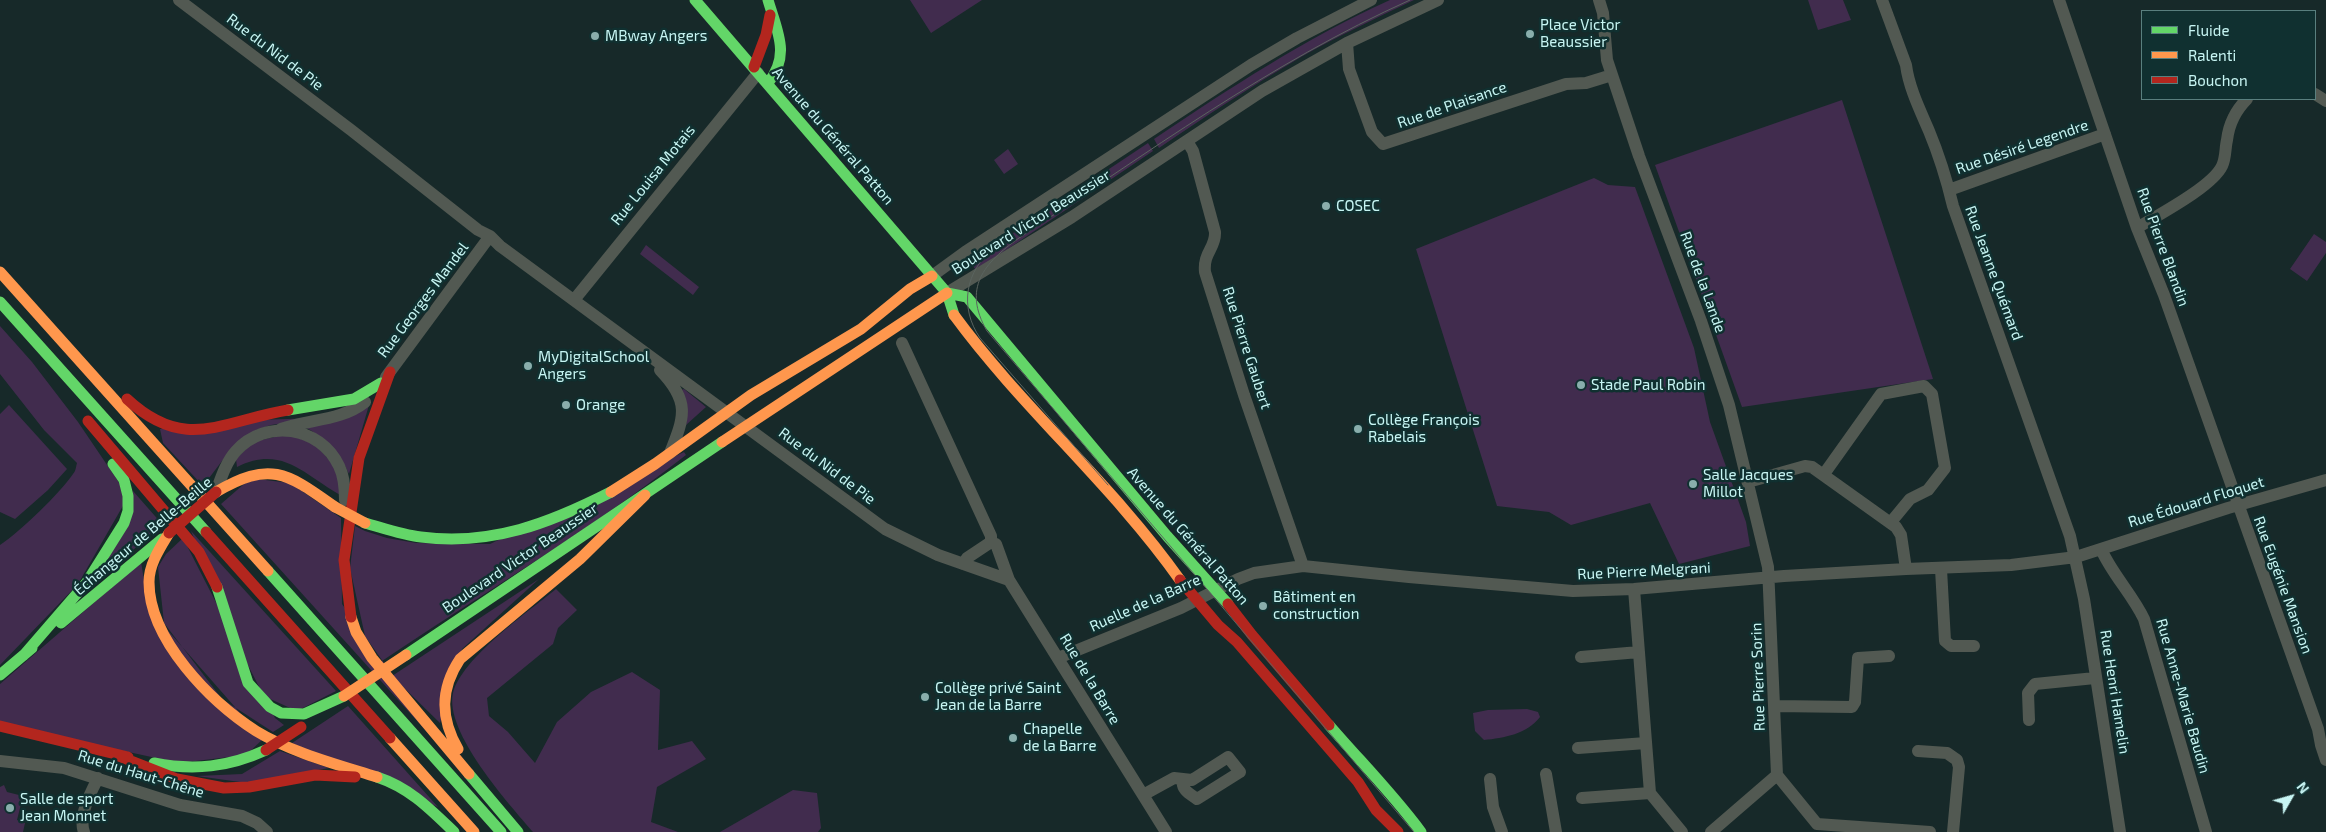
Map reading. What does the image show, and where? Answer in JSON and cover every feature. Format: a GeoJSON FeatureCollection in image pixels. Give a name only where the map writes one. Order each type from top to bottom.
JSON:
{"type":"FeatureCollection","features":[{"type":"Feature","properties":{"kind":"main road","name":"Avenue du Général Patton"},"geometry":{"type":"LineString","coordinates":[[695,0],[947,293],[949,305],[954,316],[1051,431],[1078,458],[1165,557],[1218,625],[1250,657],[1358,782],[1392,829]]}},
{"type":"Feature","properties":{"kind":"main road"},"geometry":{"type":"LineString","coordinates":[[756,70],[769,30],[770,5]]}},
{"type":"Feature","properties":{"kind":"main road"},"geometry":{"type":"LineString","coordinates":[[768,84],[780,69],[782,50],[770,5]]}},
{"type":"Feature","properties":{"kind":"main road"},"geometry":{"type":"LineString","coordinates":[[734,44],[750,41],[769,30]]}},
{"type":"Feature","properties":{"kind":"main road"},"geometry":{"type":"LineString","coordinates":[[764,45],[773,44],[782,50]]}},
{"type":"Feature","properties":{"kind":"main road"},"geometry":{"type":"LineString","coordinates":[[0,272],[501,832]]}},
{"type":"Feature","properties":{"kind":"main road","name":"Boulevard Victor Beaussier"},"geometry":{"type":"LineString","coordinates":[[576,512],[613,492],[670,454],[742,401],[864,326],[910,289],[932,276]]}},
{"type":"Feature","properties":{"kind":"main road","name":"Avenue du Général Patton"},"geometry":{"type":"LineString","coordinates":[[947,293],[967,297],[1167,536],[1217,589],[1252,635],[1375,778],[1393,796],[1421,832]]}},
{"type":"Feature","properties":{"kind":"main road","name":"Boulevard Victor Beaussier"},"geometry":{"type":"LineString","coordinates":[[327,708],[620,510],[947,293]]}},
{"type":"Feature","properties":{"kind":"main road"},"geometry":{"type":"LineString","coordinates":[[0,302],[474,832]]}},
{"type":"Feature","properties":{"kind":"main road"},"geometry":{"type":"LineString","coordinates":[[0,318],[30,354]]}},
{"type":"Feature","properties":{"kind":"main road"},"geometry":{"type":"LineString","coordinates":[[86,369],[116,388],[140,412],[164,425],[181,430],[217,428],[275,412],[354,399],[381,383]]}},
{"type":"Feature","properties":{"kind":"main road"},"geometry":{"type":"LineString","coordinates":[[390,372],[359,458],[344,560],[349,612],[356,632],[372,658],[518,832]]}},
{"type":"Feature","properties":{"kind":"main road"},"geometry":{"type":"LineString","coordinates":[[23,656],[87,582],[124,523],[128,512],[128,496],[124,480],[79,411],[200,552],[221,593],[248,683],[256,696],[267,706],[292,715],[304,715],[327,708]]}},
{"type":"Feature","properties":{"kind":"main road","name":"Boulevard Victor Beaussier"},"geometry":{"type":"LineString","coordinates":[[649,492],[670,471],[731,424],[732,419],[728,412]]}},
{"type":"Feature","properties":{"kind":"main road","name":"Échangeur de Belle-Beille"},"geometry":{"type":"LineString","coordinates":[[0,676],[216,492],[248,475],[274,472],[297,480],[336,507],[365,523],[399,534],[423,538],[458,540],[520,531],[576,512]]}},
{"type":"Feature","properties":{"kind":"main road"},"geometry":{"type":"LineString","coordinates":[[492,800],[453,741],[443,708],[447,679],[464,654],[580,559],[649,492]]}},
{"type":"Feature","properties":{"kind":"main road"},"geometry":{"type":"LineString","coordinates":[[169,533],[150,571],[149,584],[154,608],[168,641],[209,693],[236,717],[276,741],[407,789],[454,832]]}},
{"type":"Feature","properties":{"kind":"main road"},"geometry":{"type":"LineString","coordinates":[[0,726],[166,766],[209,768],[230,764],[266,750],[327,708]]}},
{"type":"Feature","properties":{"kind":"main road"},"geometry":{"type":"LineString","coordinates":[[116,754],[160,774],[210,788],[242,788],[302,776],[331,775],[390,782]]}},
{"type":"Feature","properties":{"kind":"street","name":"Rue du Nid de Pie"},"geometry":{"type":"LineString","coordinates":[[179,0],[351,130],[475,216],[484,223],[490,236],[500,246],[747,426],[884,529],[938,555],[1009,580]]}},
{"type":"Feature","properties":{"kind":"street","name":"Boulevard Victor Beaussier"},"geometry":{"type":"LineString","coordinates":[[932,276],[965,252],[1251,65],[1297,38],[1371,0]]}},
{"type":"Feature","properties":{"kind":"street","name":"Boulevard Victor Beaussier"},"geometry":{"type":"LineString","coordinates":[[947,293],[1072,217],[1262,91],[1347,42],[1438,0]]}},
{"type":"Feature","properties":{"kind":"street","name":"Rue de la Lande"},"geometry":{"type":"LineString","coordinates":[[1599,0],[1603,13],[1607,60],[1639,156],[1707,339],[1729,405],[1770,578]]}},
{"type":"Feature","properties":{"kind":"street","name":"Rue Jeanne Quémard"},"geometry":{"type":"LineString","coordinates":[[1882,0],[1949,190],[1952,206],[2054,487],[2076,557]]}},
{"type":"Feature","properties":{"kind":"street","name":"Rue Pierre Blandin"},"geometry":{"type":"LineString","coordinates":[[2058,0],[2137,228],[2164,295],[2237,506]]}},
{"type":"Feature","properties":{"kind":"street","name":"Rue de Plaisance"},"geometry":{"type":"LineString","coordinates":[[1347,42],[1349,69],[1372,132],[1383,144],[1566,84],[1586,82],[1612,75]]}},
{"type":"Feature","properties":{"kind":"street"},"geometry":{"type":"LineString","coordinates":[[1327,54],[1349,69]]}},
{"type":"Feature","properties":{"kind":"street","name":"Rue Louisa Motais"},"geometry":{"type":"LineString","coordinates":[[574,300],[756,70]]}},
{"type":"Feature","properties":{"kind":"street"},"geometry":{"type":"LineString","coordinates":[[2137,228],[2216,175],[2225,158],[2233,115],[2246,100]]}},
{"type":"Feature","properties":{"kind":"street","name":"Rue Désiré Legendre"},"geometry":{"type":"LineString","coordinates":[[1949,190],[2105,134]]}},
{"type":"Feature","properties":{"kind":"street","name":"Rue Pierre Gaubert"},"geometry":{"type":"LineString","coordinates":[[1187,140],[1193,151],[1216,236],[1205,256],[1205,272],[1244,395],[1303,566]]}},
{"type":"Feature","properties":{"kind":"street","name":"Rue Georges Mandel"},"geometry":{"type":"LineString","coordinates":[[216,492],[229,461],[242,445],[264,432],[332,418],[352,411],[373,395],[490,236]]}},
{"type":"Feature","properties":{"kind":"street","name":"Rue de la Barre"},"geometry":{"type":"LineString","coordinates":[[902,343],[991,536],[991,542],[996,544],[1009,580],[1166,832]]}},
{"type":"Feature","properties":{"kind":"street","name":"Rue du Nid de Pie"},"geometry":{"type":"LineString","coordinates":[[642,350],[675,386],[680,397],[683,418],[670,454]]}},
{"type":"Feature","properties":{"kind":"street"},"geometry":{"type":"LineString","coordinates":[[1824,474],[1881,394],[1924,386],[1932,394],[1945,468],[1928,490],[1910,499],[1891,522]]}},
{"type":"Feature","properties":{"kind":"street"},"geometry":{"type":"LineString","coordinates":[[281,429],[297,431],[311,438],[328,450],[340,467],[345,499],[344,560]]}},
{"type":"Feature","properties":{"kind":"street"},"geometry":{"type":"LineString","coordinates":[[1748,482],[1806,466],[1824,474],[1891,522],[1901,534],[1906,569]]}},
{"type":"Feature","properties":{"kind":"street","name":"Rue Édouard Floquet"},"geometry":{"type":"LineString","coordinates":[[2076,557],[2326,480]]}},
{"type":"Feature","properties":{"kind":"street","name":"Rue Eugénie Mansion"},"geometry":{"type":"LineString","coordinates":[[2237,506],[2318,729],[2320,745],[2326,760]]}},
{"type":"Feature","properties":{"kind":"street"},"geometry":{"type":"LineString","coordinates":[[963,564],[967,558],[991,542]]}},
{"type":"Feature","properties":{"kind":"street","name":"Rue Anne-Marie Baudin"},"geometry":{"type":"LineString","coordinates":[[2101,549],[2136,603],[2144,619],[2206,832]]}},
{"type":"Feature","properties":{"kind":"street","name":"Rue Pierre Melgrani"},"geometry":{"type":"LineString","coordinates":[[1217,589],[1254,573],[1303,566],[1564,591],[1634,589],[1906,569],[2011,566],[2076,557]]}},
{"type":"Feature","properties":{"kind":"street","name":"Rue Henri Hamelin"},"geometry":{"type":"LineString","coordinates":[[2076,557],[2120,832]]}},
{"type":"Feature","properties":{"kind":"street"},"geometry":{"type":"LineString","coordinates":[[1941,568],[1945,641],[1951,646],[1974,646]]}},
{"type":"Feature","properties":{"kind":"street","name":"Rue Pierre Sorin"},"geometry":{"type":"LineString","coordinates":[[1770,578],[1777,775]]}},
{"type":"Feature","properties":{"kind":"street","name":"Ruelle de la Barre"},"geometry":{"type":"LineString","coordinates":[[1058,658],[1181,608],[1217,589]]}},
{"type":"Feature","properties":{"kind":"street"},"geometry":{"type":"LineString","coordinates":[[1634,589],[1650,793],[1682,832]]}},
{"type":"Feature","properties":{"kind":"street"},"geometry":{"type":"LineString","coordinates":[[1581,657],[1639,652]]}},
{"type":"Feature","properties":{"kind":"street"},"geometry":{"type":"LineString","coordinates":[[1775,706],[1852,707],[1855,702],[1858,658],[1888,656]]}},
{"type":"Feature","properties":{"kind":"street"},"geometry":{"type":"LineString","coordinates":[[2029,720],[2028,694],[2035,684],[2096,678]]}},
{"type":"Feature","properties":{"kind":"street"},"geometry":{"type":"LineString","coordinates":[[1578,748],[1646,743]]}},
{"type":"Feature","properties":{"kind":"street"},"geometry":{"type":"LineString","coordinates":[[1918,751],[1947,753],[1957,760],[1959,767],[1953,832]]}},
{"type":"Feature","properties":{"kind":"street","name":"Rue du Haut-Chêne"},"geometry":{"type":"LineString","coordinates":[[0,760],[64,768],[180,805],[242,816],[258,823],[267,832]]}},
{"type":"Feature","properties":{"kind":"street"},"geometry":{"type":"LineString","coordinates":[[1546,774],[1556,832]]}},
{"type":"Feature","properties":{"kind":"street"},"geometry":{"type":"LineString","coordinates":[[1711,832],[1777,775],[1812,828],[1930,832]]}},
{"type":"Feature","properties":{"kind":"street"},"geometry":{"type":"LineString","coordinates":[[84,832],[84,819],[88,799],[98,778]]}},
{"type":"Feature","properties":{"kind":"street"},"geometry":{"type":"LineString","coordinates":[[1143,795],[1174,778],[1183,780]]}},
{"type":"Feature","properties":{"kind":"street"},"geometry":{"type":"LineString","coordinates":[[1490,779],[1493,807],[1502,832]]}},
{"type":"Feature","properties":{"kind":"street"},"geometry":{"type":"LineString","coordinates":[[1582,798],[1650,793]]}},
{"type":"Feature","properties":{"kind":"shaded area"},"geometry":{"type":"Polygon","coordinates":[[[910,0],[982,0],[931,33],[910,0]]]}},
{"type":"Feature","properties":{"kind":"shaded area"},"geometry":{"type":"Polygon","coordinates":[[[1390,0],[1414,0],[1343,34],[1301,57],[1159,148],[1154,139],[1240,83],[1298,47],[1390,0]]]}},
{"type":"Feature","properties":{"kind":"shaded area"},"geometry":{"type":"Polygon","coordinates":[[[1808,0],[1843,0],[1851,20],[1818,30],[1808,0]]]}},
{"type":"Feature","properties":{"kind":"shaded area"},"geometry":{"type":"Polygon","coordinates":[[[1842,100],[1933,379],[1742,407],[1655,165],[1842,100]]]}},
{"type":"Feature","properties":{"kind":"shaded area"},"geometry":{"type":"Polygon","coordinates":[[[1148,143],[1153,151],[978,269],[975,269],[973,266],[986,251],[1148,143]]]}},
{"type":"Feature","properties":{"kind":"shaded area"},"geometry":{"type":"Polygon","coordinates":[[[1008,149],[1018,164],[1004,174],[994,160],[1008,149]]]}},
{"type":"Feature","properties":{"kind":"shaded area","name":"Stade Paul Robin"},"geometry":{"type":"Polygon","coordinates":[[[1594,178],[1608,185],[1635,187],[1694,348],[1710,422],[1746,522],[1750,546],[1679,564],[1650,503],[1571,525],[1549,512],[1497,506],[1416,249],[1594,178]]]}},
{"type":"Feature","properties":{"kind":"shaded area"},"geometry":{"type":"Polygon","coordinates":[[[2314,234],[2326,242],[2326,253],[2307,281],[2290,269],[2314,234]]]}},
{"type":"Feature","properties":{"kind":"shaded area"},"geometry":{"type":"Polygon","coordinates":[[[646,245],[699,287],[693,295],[640,254],[646,245]]]}},
{"type":"Feature","properties":{"kind":"shaded area"},"geometry":{"type":"Polygon","coordinates":[[[0,326],[32,362],[78,422],[122,487],[124,504],[78,584],[0,665],[0,545],[28,522],[67,482],[74,473],[77,463],[44,430],[0,374],[0,326]]]}},
{"type":"Feature","properties":{"kind":"shaded area"},"geometry":{"type":"Polygon","coordinates":[[[684,389],[706,407],[686,425],[687,415],[681,390],[684,389]]]}},
{"type":"Feature","properties":{"kind":"shaded area"},"geometry":{"type":"Polygon","coordinates":[[[9,405],[67,469],[48,490],[15,519],[0,512],[0,414],[9,405]]]}},
{"type":"Feature","properties":{"kind":"shaded area"},"geometry":{"type":"Polygon","coordinates":[[[369,405],[349,474],[341,459],[331,447],[305,427],[369,405]]]}},
{"type":"Feature","properties":{"kind":"shaded area"},"geometry":{"type":"Polygon","coordinates":[[[316,418],[271,425],[256,430],[222,461],[203,486],[163,443],[160,429],[258,420],[316,418]]]}},
{"type":"Feature","properties":{"kind":"shaded area"},"geometry":{"type":"Polygon","coordinates":[[[287,434],[315,444],[337,469],[342,496],[293,465],[281,461],[268,459],[253,461],[237,467],[236,459],[253,442],[287,434]]]}},
{"type":"Feature","properties":{"kind":"shaded area"},"geometry":{"type":"Polygon","coordinates":[[[684,452],[686,455],[611,510],[379,663],[367,645],[350,568],[355,526],[387,538],[416,543],[490,544],[684,452]]]}},
{"type":"Feature","properties":{"kind":"shaded area"},"geometry":{"type":"Polygon","coordinates":[[[257,479],[290,483],[341,518],[342,604],[456,764],[221,504],[244,484],[257,479]]]}},
{"type":"Feature","properties":{"kind":"shaded area"},"geometry":{"type":"Polygon","coordinates":[[[133,491],[162,524],[94,585],[133,491]]]}},
{"type":"Feature","properties":{"kind":"shaded area"},"geometry":{"type":"Polygon","coordinates":[[[191,531],[336,691],[297,711],[259,694],[191,531]]]}},
{"type":"Feature","properties":{"kind":"shaded area"},"geometry":{"type":"Polygon","coordinates":[[[183,538],[275,718],[284,725],[273,732],[222,699],[164,623],[158,567],[166,554],[183,538]]]}},
{"type":"Feature","properties":{"kind":"shaded area"},"geometry":{"type":"Polygon","coordinates":[[[141,562],[149,609],[263,739],[246,755],[179,763],[0,724],[0,684],[141,562]]]}},
{"type":"Feature","properties":{"kind":"shaded area"},"geometry":{"type":"Polygon","coordinates":[[[539,579],[462,649],[440,723],[392,676],[539,579]]]}},
{"type":"Feature","properties":{"kind":"shaded area"},"geometry":{"type":"Polygon","coordinates":[[[556,589],[577,610],[558,628],[553,644],[487,698],[489,716],[508,732],[535,763],[557,722],[591,692],[632,672],[660,690],[658,750],[692,741],[706,759],[657,787],[651,822],[678,832],[533,832],[495,786],[468,747],[458,727],[453,709],[453,693],[459,679],[469,665],[497,636],[556,589]]]}},
{"type":"Feature","properties":{"kind":"shaded area"},"geometry":{"type":"Polygon","coordinates":[[[348,706],[438,807],[292,743],[348,706]]]}},
{"type":"Feature","properties":{"kind":"shaded area"},"geometry":{"type":"Polygon","coordinates":[[[1527,709],[1538,712],[1540,717],[1535,723],[1515,734],[1484,740],[1475,731],[1473,713],[1488,710],[1527,709]]]}},
{"type":"Feature","properties":{"kind":"shaded area"},"geometry":{"type":"Polygon","coordinates":[[[280,751],[329,768],[247,783],[197,776],[242,774],[280,751]]]}},
{"type":"Feature","properties":{"kind":"shaded area","name":"Salle de sport Jean Monnet"},"geometry":{"type":"Polygon","coordinates":[[[4,785],[7,792],[23,796],[17,820],[25,823],[23,832],[0,832],[0,787],[4,785]]]}},
{"type":"Feature","properties":{"kind":"shaded area"},"geometry":{"type":"Polygon","coordinates":[[[793,790],[817,793],[821,828],[818,832],[720,832],[793,790]]]}},
{"type":"Feature","properties":{"kind":"tram line"},"geometry":{"type":"LineString","coordinates":[[1410,0],[1358,25],[1258,81],[1162,142],[1019,238],[987,267],[977,289],[977,302],[980,316],[987,331],[1414,832]]}},
{"type":"Feature","properties":{"kind":"tram line"},"geometry":{"type":"LineString","coordinates":[[994,248],[984,257],[971,278],[968,302],[973,326],[980,338],[1108,485]]}},
{"type":"Feature","properties":{"kind":"traffic: fast"},"geometry":{"type":"LineString","coordinates":[[695,0],[947,293],[954,315]]}},
{"type":"Feature","properties":{"kind":"traffic: fast"},"geometry":{"type":"LineString","coordinates":[[768,0],[780,43],[779,63],[768,83]]}},
{"type":"Feature","properties":{"kind":"traffic: fast"},"geometry":{"type":"LineString","coordinates":[[947,293],[967,297],[1167,536],[1228,604]]}},
{"type":"Feature","properties":{"kind":"traffic: fast"},"geometry":{"type":"LineString","coordinates":[[0,302],[206,532]]}},
{"type":"Feature","properties":{"kind":"traffic: fast"},"geometry":{"type":"LineString","coordinates":[[288,410],[354,399],[381,383]]}},
{"type":"Feature","properties":{"kind":"traffic: fast"},"geometry":{"type":"LineString","coordinates":[[406,655],[722,442]]}},
{"type":"Feature","properties":{"kind":"traffic: fast"},"geometry":{"type":"LineString","coordinates":[[23,656],[87,582],[124,523],[128,511],[128,496],[124,480],[113,464]]}},
{"type":"Feature","properties":{"kind":"traffic: fast"},"geometry":{"type":"LineString","coordinates":[[365,523],[414,536],[447,539],[496,535],[520,530],[543,522],[611,492]]}},
{"type":"Feature","properties":{"kind":"traffic: fast"},"geometry":{"type":"LineString","coordinates":[[61,623],[162,539]]}},
{"type":"Feature","properties":{"kind":"traffic: fast"},"geometry":{"type":"LineString","coordinates":[[268,571],[501,832]]}},
{"type":"Feature","properties":{"kind":"traffic: fast"},"geometry":{"type":"LineString","coordinates":[[217,587],[248,683],[270,707],[281,713],[304,714],[344,696]]}},
{"type":"Feature","properties":{"kind":"traffic: fast"},"geometry":{"type":"LineString","coordinates":[[0,675],[32,648]]}},
{"type":"Feature","properties":{"kind":"traffic: fast"},"geometry":{"type":"LineString","coordinates":[[1329,725],[1388,791],[1421,832]]}},
{"type":"Feature","properties":{"kind":"traffic: fast"},"geometry":{"type":"LineString","coordinates":[[154,763],[183,767],[211,766],[239,760],[266,750]]}},
{"type":"Feature","properties":{"kind":"traffic: fast"},"geometry":{"type":"LineString","coordinates":[[469,774],[518,832]]}},
{"type":"Feature","properties":{"kind":"traffic: fast"},"geometry":{"type":"LineString","coordinates":[[377,777],[410,793],[454,832]]}},
{"type":"Feature","properties":{"kind":"traffic: slow"},"geometry":{"type":"LineString","coordinates":[[0,272],[268,571]]}},
{"type":"Feature","properties":{"kind":"traffic: slow"},"geometry":{"type":"LineString","coordinates":[[611,492],[655,464],[751,395],[861,329],[910,289],[932,276]]}},
{"type":"Feature","properties":{"kind":"traffic: slow"},"geometry":{"type":"LineString","coordinates":[[722,442],[947,293]]}},
{"type":"Feature","properties":{"kind":"traffic: slow"},"geometry":{"type":"LineString","coordinates":[[954,315],[1009,383],[1126,512],[1180,580]]}},
{"type":"Feature","properties":{"kind":"traffic: slow"},"geometry":{"type":"LineString","coordinates":[[216,492],[251,476],[278,475],[304,486],[335,507]]}},
{"type":"Feature","properties":{"kind":"traffic: slow"},"geometry":{"type":"LineString","coordinates":[[458,749],[448,726],[445,704],[449,681],[460,659],[580,559],[645,495]]}},
{"type":"Feature","properties":{"kind":"traffic: slow"},"geometry":{"type":"LineString","coordinates":[[335,507],[365,523]]}},
{"type":"Feature","properties":{"kind":"traffic: slow"},"geometry":{"type":"LineString","coordinates":[[169,533],[159,550],[149,575],[152,604],[159,626],[171,647],[202,686],[238,719],[269,739],[299,752],[377,777]]}},
{"type":"Feature","properties":{"kind":"traffic: slow"},"geometry":{"type":"LineString","coordinates":[[351,617],[356,632],[372,658],[469,774]]}},
{"type":"Feature","properties":{"kind":"traffic: slow"},"geometry":{"type":"LineString","coordinates":[[344,696],[406,655]]}},
{"type":"Feature","properties":{"kind":"traffic: slow"},"geometry":{"type":"LineString","coordinates":[[390,738],[474,832]]}},
{"type":"Feature","properties":{"kind":"traffic: jam"},"geometry":{"type":"LineString","coordinates":[[754,67],[766,35],[770,15]]}},
{"type":"Feature","properties":{"kind":"traffic: jam"},"geometry":{"type":"LineString","coordinates":[[351,617],[344,560],[359,458],[390,372]]}},
{"type":"Feature","properties":{"kind":"traffic: jam"},"geometry":{"type":"LineString","coordinates":[[127,399],[148,415],[167,425],[186,429],[205,429],[223,426],[288,410]]}},
{"type":"Feature","properties":{"kind":"traffic: jam"},"geometry":{"type":"LineString","coordinates":[[88,421],[199,552],[217,587]]}},
{"type":"Feature","properties":{"kind":"traffic: jam"},"geometry":{"type":"LineString","coordinates":[[169,533],[216,492]]}},
{"type":"Feature","properties":{"kind":"traffic: jam"},"geometry":{"type":"LineString","coordinates":[[206,532],[390,738]]}},
{"type":"Feature","properties":{"kind":"traffic: jam"},"geometry":{"type":"LineString","coordinates":[[1180,580],[1218,625],[1237,642],[1358,782],[1376,810],[1398,832]]}},
{"type":"Feature","properties":{"kind":"traffic: jam"},"geometry":{"type":"LineString","coordinates":[[1228,604],[1329,725]]}},
{"type":"Feature","properties":{"kind":"traffic: jam"},"geometry":{"type":"LineString","coordinates":[[0,726],[128,757]]}},
{"type":"Feature","properties":{"kind":"traffic: jam"},"geometry":{"type":"LineString","coordinates":[[266,750],[301,727]]}},
{"type":"Feature","properties":{"kind":"traffic: jam"},"geometry":{"type":"LineString","coordinates":[[116,755],[177,779],[224,788],[249,787],[315,775],[355,777]]}},
{"type":"Feature","properties":{"kind":"place","name":"Place Victor Beaussier"},"geometry":{"type":"Point","coordinates":[1530,34]}},
{"type":"Feature","properties":{"kind":"place","name":"MBway Angers"},"geometry":{"type":"Point","coordinates":[595,36]}},
{"type":"Feature","properties":{"kind":"place","name":"COSEC"},"geometry":{"type":"Point","coordinates":[1326,206]}},
{"type":"Feature","properties":{"kind":"place","name":"MyDigitalSchool Angers"},"geometry":{"type":"Point","coordinates":[528,366]}},
{"type":"Feature","properties":{"kind":"place","name":"Stade Paul Robin"},"geometry":{"type":"Point","coordinates":[1581,385]}},
{"type":"Feature","properties":{"kind":"place","name":"Orange"},"geometry":{"type":"Point","coordinates":[566,405]}},
{"type":"Feature","properties":{"kind":"place","name":"Collège François Rabelais"},"geometry":{"type":"Point","coordinates":[1358,429]}},
{"type":"Feature","properties":{"kind":"place","name":"Salle Jacques Millot"},"geometry":{"type":"Point","coordinates":[1693,484]}},
{"type":"Feature","properties":{"kind":"place","name":"Bâtiment en construction"},"geometry":{"type":"Point","coordinates":[1263,606]}},
{"type":"Feature","properties":{"kind":"place","name":"Collège privé Saint Jean de la Barre"},"geometry":{"type":"Point","coordinates":[925,697]}},
{"type":"Feature","properties":{"kind":"place","name":"Chapelle de la Barre"},"geometry":{"type":"Point","coordinates":[1013,738]}},
{"type":"Feature","properties":{"kind":"place","name":"Salle de sport Jean Monnet"},"geometry":{"type":"Point","coordinates":[10,808]}}]}
